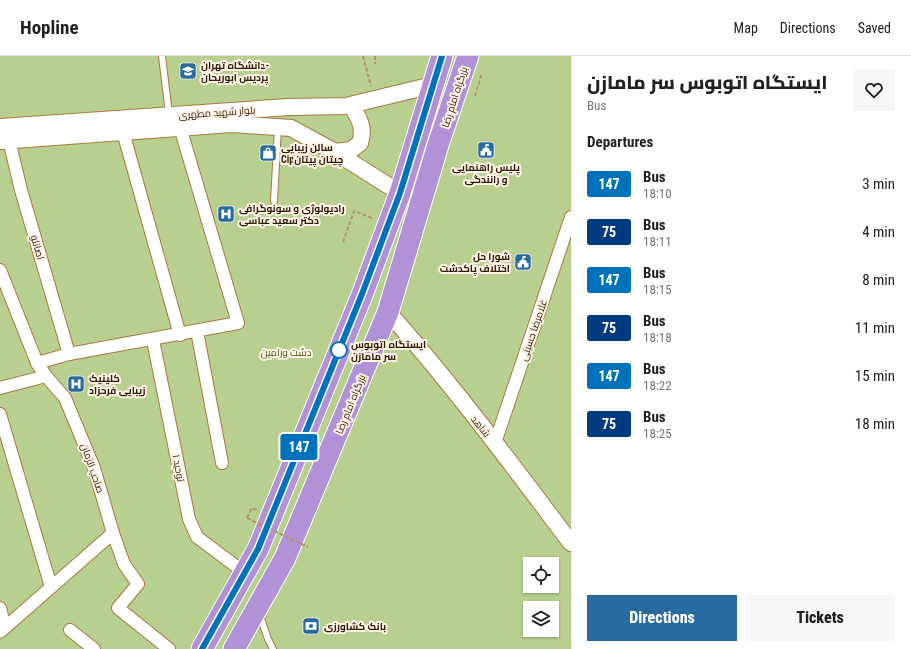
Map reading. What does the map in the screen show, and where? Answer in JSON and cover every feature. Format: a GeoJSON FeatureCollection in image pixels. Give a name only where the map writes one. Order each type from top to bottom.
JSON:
{"type":"FeatureCollection","features":[{"type":"Feature","properties":{"kind":"highway"},"geometry":{"type":"LineString","coordinates":[[202,649],[261,543],[362,294],[400,193],[442,56]]}},
{"type":"Feature","properties":{"kind":"highway","name":"بزرگراه امام رضا"},"geometry":{"type":"LineString","coordinates":[[234,649],[285,558],[388,312],[438,145],[468,56]]}},
{"type":"Feature","properties":{"kind":"main road","name":"بلوار شهید مطهری"},"geometry":{"type":"LineString","coordinates":[[3,136],[175,122],[288,107],[346,106],[433,86]]}},
{"type":"Feature","properties":{"kind":"main road"},"geometry":{"type":"LineString","coordinates":[[335,152],[350,150],[360,143],[363,131],[360,120],[351,105]]}},
{"type":"Feature","properties":{"kind":"main road","name":"بلوار شهید مطهری"},"geometry":{"type":"LineString","coordinates":[[3,136],[123,132],[175,122],[291,128],[335,152],[400,193]]}},
{"type":"Feature","properties":{"kind":"main road","name":"شاهد"},"geometry":{"type":"LineString","coordinates":[[388,312],[495,443],[571,543]]}},
{"type":"Feature","properties":{"kind":"street"},"geometry":{"type":"LineString","coordinates":[[37,362],[69,354],[153,340],[238,323],[175,122]]}},
{"type":"Feature","properties":{"kind":"street"},"geometry":{"type":"LineString","coordinates":[[123,132],[180,335]]}},
{"type":"Feature","properties":{"kind":"street","name":"اصانلو"},"geometry":{"type":"LineString","coordinates":[[3,136],[21,190],[69,354]]}},
{"type":"Feature","properties":{"kind":"street","name":"غلامرضا حسینی"},"geometry":{"type":"LineString","coordinates":[[495,443],[571,217]]}},
{"type":"Feature","properties":{"kind":"street","name":"صاحب الزمان"},"geometry":{"type":"LineString","coordinates":[[0,270],[37,362],[46,376],[65,398],[94,468],[113,533],[124,564],[138,584],[118,608],[169,649]]}},
{"type":"Feature","properties":{"kind":"street"},"geometry":{"type":"LineString","coordinates":[[197,331],[222,464]]}},
{"type":"Feature","properties":{"kind":"street","name":"توحید ۱"},"geometry":{"type":"LineString","coordinates":[[153,340],[189,519],[197,537],[245,573]]}},
{"type":"Feature","properties":{"kind":"street"},"geometry":{"type":"LineString","coordinates":[[0,388],[46,376]]}},
{"type":"Feature","properties":{"kind":"street"},"geometry":{"type":"LineString","coordinates":[[0,414],[51,587]]}},
{"type":"Feature","properties":{"kind":"street"},"geometry":{"type":"LineString","coordinates":[[3,630],[113,533]]}},
{"type":"Feature","properties":{"kind":"street"},"geometry":{"type":"LineString","coordinates":[[0,608],[3,630]]}},
{"type":"Feature","properties":{"kind":"street"},"geometry":{"type":"LineString","coordinates":[[70,630],[94,649]]}},
{"type":"Feature","properties":{"kind":"lane"},"geometry":{"type":"LineString","coordinates":[[162,56],[175,122]]}},
{"type":"Feature","properties":{"kind":"lane"},"geometry":{"type":"LineString","coordinates":[[274,201],[278,127]]}},
{"type":"Feature","properties":{"kind":"lane"},"geometry":{"type":"LineString","coordinates":[[257,608],[273,649]]}},
{"type":"Feature","properties":{"kind":"path"},"geometry":{"type":"LineString","coordinates":[[362,56],[374,99]]}},
{"type":"Feature","properties":{"kind":"path"},"geometry":{"type":"LineString","coordinates":[[375,56],[376,64]]}},
{"type":"Feature","properties":{"kind":"path"},"geometry":{"type":"LineString","coordinates":[[474,96],[481,76]]}},
{"type":"Feature","properties":{"kind":"path"},"geometry":{"type":"LineString","coordinates":[[343,242],[354,211],[388,224]]}},
{"type":"Feature","properties":{"kind":"path"},"geometry":{"type":"LineString","coordinates":[[252,508],[247,518],[308,547]]}},
{"type":"Feature","properties":{"kind":"green space","name":"دشت ورامین"},"geometry":{"type":"Polygon","coordinates":[[[0,56],[571,56],[571,649],[0,649],[0,56]]]}},
{"type":"Feature","properties":{"kind":"bus line","name":"147"},"geometry":{"type":"LineString","coordinates":[[202,649],[258,549],[362,294],[400,193],[442,56]]}},
{"type":"Feature","properties":{"kind":"place","name":"دانشگاه تهران- پردیس ابوریحان"},"geometry":{"type":"Point","coordinates":[188,71]}},
{"type":"Feature","properties":{"kind":"place","name":"پلیس راهنمایی و رانندگی"},"geometry":{"type":"Point","coordinates":[486,150]}},
{"type":"Feature","properties":{"kind":"place","name":"سالن زیبایی Cipچیتان پیتان"},"geometry":{"type":"Point","coordinates":[268,153]}},
{"type":"Feature","properties":{"kind":"place","name":"رادیولوژی و سونوگرافی دکتر سعید عباسی"},"geometry":{"type":"Point","coordinates":[226,214]}},
{"type":"Feature","properties":{"kind":"place","name":"شورا حل اختلاف پاکدشت"},"geometry":{"type":"Point","coordinates":[523,262]}},
{"type":"Feature","properties":{"kind":"place","name":"ایستگاه اتوبوس سر مامازن"},"geometry":{"type":"Point","coordinates":[339,350]}},
{"type":"Feature","properties":{"kind":"place","name":"کلینیک زیبایی فرحزاد"},"geometry":{"type":"Point","coordinates":[76,384]}},
{"type":"Feature","properties":{"kind":"place","name":"بانک کشاورزی"},"geometry":{"type":"Point","coordinates":[311,626]}}]}
